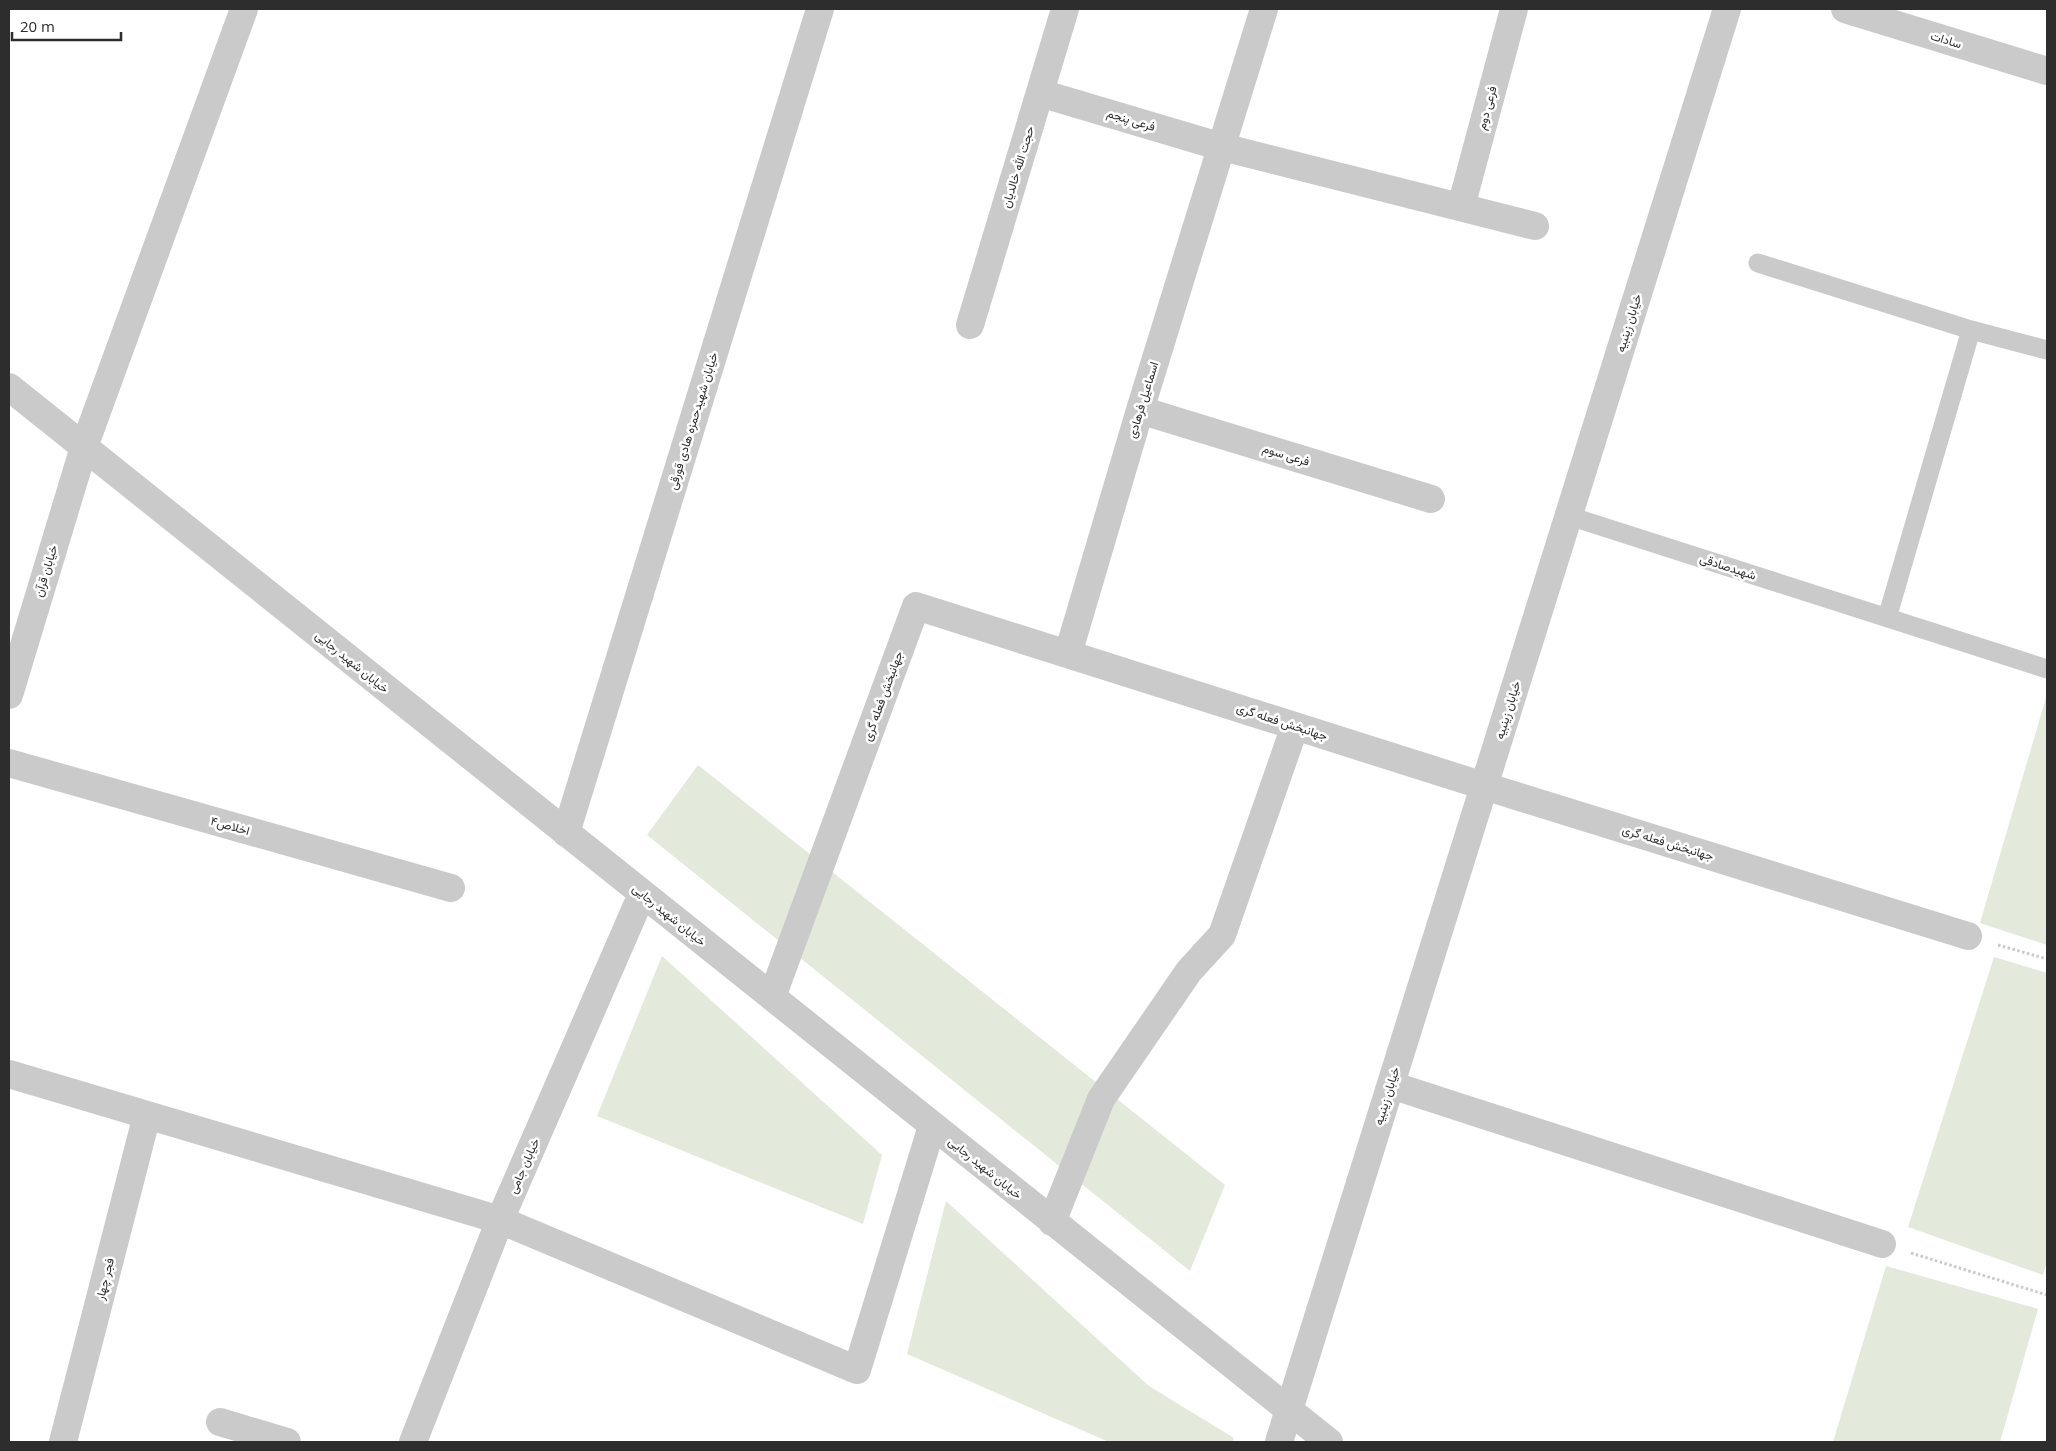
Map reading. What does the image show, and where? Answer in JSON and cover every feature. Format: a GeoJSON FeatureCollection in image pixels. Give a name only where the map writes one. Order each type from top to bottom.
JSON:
{"type":"FeatureCollection","features":[{"type":"Feature","properties":{"kind":"street","name":"خیابان قرآن"},"geometry":{"type":"LineString","coordinates":[[9,696],[84,447],[244,9]]}},
{"type":"Feature","properties":{"kind":"street","name":"خیابان شهیدحمزه هادی قورقی"},"geometry":{"type":"LineString","coordinates":[[566,833],[820,9]]}},
{"type":"Feature","properties":{"kind":"street","name":"حجت الله خالدیان"},"geometry":{"type":"LineString","coordinates":[[970,325],[1065,9]]}},
{"type":"Feature","properties":{"kind":"street","name":"اسماعیل فرهادی"},"geometry":{"type":"LineString","coordinates":[[1068,654],[1140,410],[1264,9]]}},
{"type":"Feature","properties":{"kind":"street","name":"فرعی دوم"},"geometry":{"type":"LineString","coordinates":[[1461,207],[1514,9]]}},
{"type":"Feature","properties":{"kind":"street","name":"خیابان زینبیه"},"geometry":{"type":"LineString","coordinates":[[1289,1411],[1727,9]]}},
{"type":"Feature","properties":{"kind":"street","name":"سادات"},"geometry":{"type":"LineString","coordinates":[[1845,9],[2047,71]]}},
{"type":"Feature","properties":{"kind":"street","name":"فرعی پنجم"},"geometry":{"type":"LineString","coordinates":[[1040,93],[1222,147]]}},
{"type":"Feature","properties":{"kind":"street"},"geometry":{"type":"LineString","coordinates":[[1222,147],[1535,226]]}},
{"type":"Feature","properties":{"kind":"street","name":"خیابان شهید رجایی"},"geometry":{"type":"LineString","coordinates":[[9,387],[1329,1442]]}},
{"type":"Feature","properties":{"kind":"street","name":"فرعی سوم"},"geometry":{"type":"LineString","coordinates":[[1140,410],[1431,499]]}},
{"type":"Feature","properties":{"kind":"street","name":"جهانبخش فعله گری"},"geometry":{"type":"LineString","coordinates":[[772,997],[916,606],[1484,786],[1968,936]]}},
{"type":"Feature","properties":{"kind":"street"},"geometry":{"type":"LineString","coordinates":[[1052,1222],[1101,1099],[1189,971],[1222,935],[1295,726]]}},
{"type":"Feature","properties":{"kind":"street","name":"اخلاص۴"},"geometry":{"type":"LineString","coordinates":[[9,763],[450,888]]}},
{"type":"Feature","properties":{"kind":"street","name":"خیابان جامی"},"geometry":{"type":"LineString","coordinates":[[413,1442],[500,1220],[642,894]]}},
{"type":"Feature","properties":{"kind":"street"},"geometry":{"type":"LineString","coordinates":[[9,1074],[500,1220],[857,1370],[932,1126]]}},
{"type":"Feature","properties":{"kind":"street"},"geometry":{"type":"LineString","coordinates":[[1391,1085],[1882,1244]]}},
{"type":"Feature","properties":{"kind":"street","name":"فجر چهار"},"geometry":{"type":"LineString","coordinates":[[63,1442],[147,1115]]}},
{"type":"Feature","properties":{"kind":"street"},"geometry":{"type":"LineString","coordinates":[[1279,1442],[1289,1411]]}},
{"type":"Feature","properties":{"kind":"street"},"geometry":{"type":"LineString","coordinates":[[220,1422],[287,1442]]}},
{"type":"Feature","properties":{"kind":"lane"},"geometry":{"type":"LineString","coordinates":[[1758,263],[1971,330],[2047,350]]}},
{"type":"Feature","properties":{"kind":"lane"},"geometry":{"type":"LineString","coordinates":[[1887,618],[1971,330]]}},
{"type":"Feature","properties":{"kind":"lane","name":"شهیدصادقی"},"geometry":{"type":"LineString","coordinates":[[1569,516],[2047,669]]}},
{"type":"Feature","properties":{"kind":"path"},"geometry":{"type":"LineString","coordinates":[[1968,936],[2047,959]]}},
{"type":"Feature","properties":{"kind":"path"},"geometry":{"type":"LineString","coordinates":[[1882,1244],[2047,1295]]}},
{"type":"Feature","properties":{"kind":"green space"},"geometry":{"type":"Polygon","coordinates":[[[2047,694],[2047,945],[1980,923],[2047,694]]]}},
{"type":"Feature","properties":{"kind":"green space"},"geometry":{"type":"Polygon","coordinates":[[[698,765],[1225,1185],[1190,1271],[647,835],[698,765]]]}},
{"type":"Feature","properties":{"kind":"green space"},"geometry":{"type":"Polygon","coordinates":[[[662,956],[882,1155],[863,1224],[597,1116],[662,956]]]}},
{"type":"Feature","properties":{"kind":"green space"},"geometry":{"type":"Polygon","coordinates":[[[1994,957],[2047,973],[2047,1261],[2043,1275],[1908,1227],[1994,957]]]}},
{"type":"Feature","properties":{"kind":"green space"},"geometry":{"type":"Polygon","coordinates":[[[946,1201],[1149,1386],[1234,1438],[1232,1442],[1109,1442],[907,1354],[946,1201]]]}},
{"type":"Feature","properties":{"kind":"green space"},"geometry":{"type":"Polygon","coordinates":[[[1886,1266],[2038,1309],[2000,1442],[1833,1442],[1886,1266]]]}}]}
